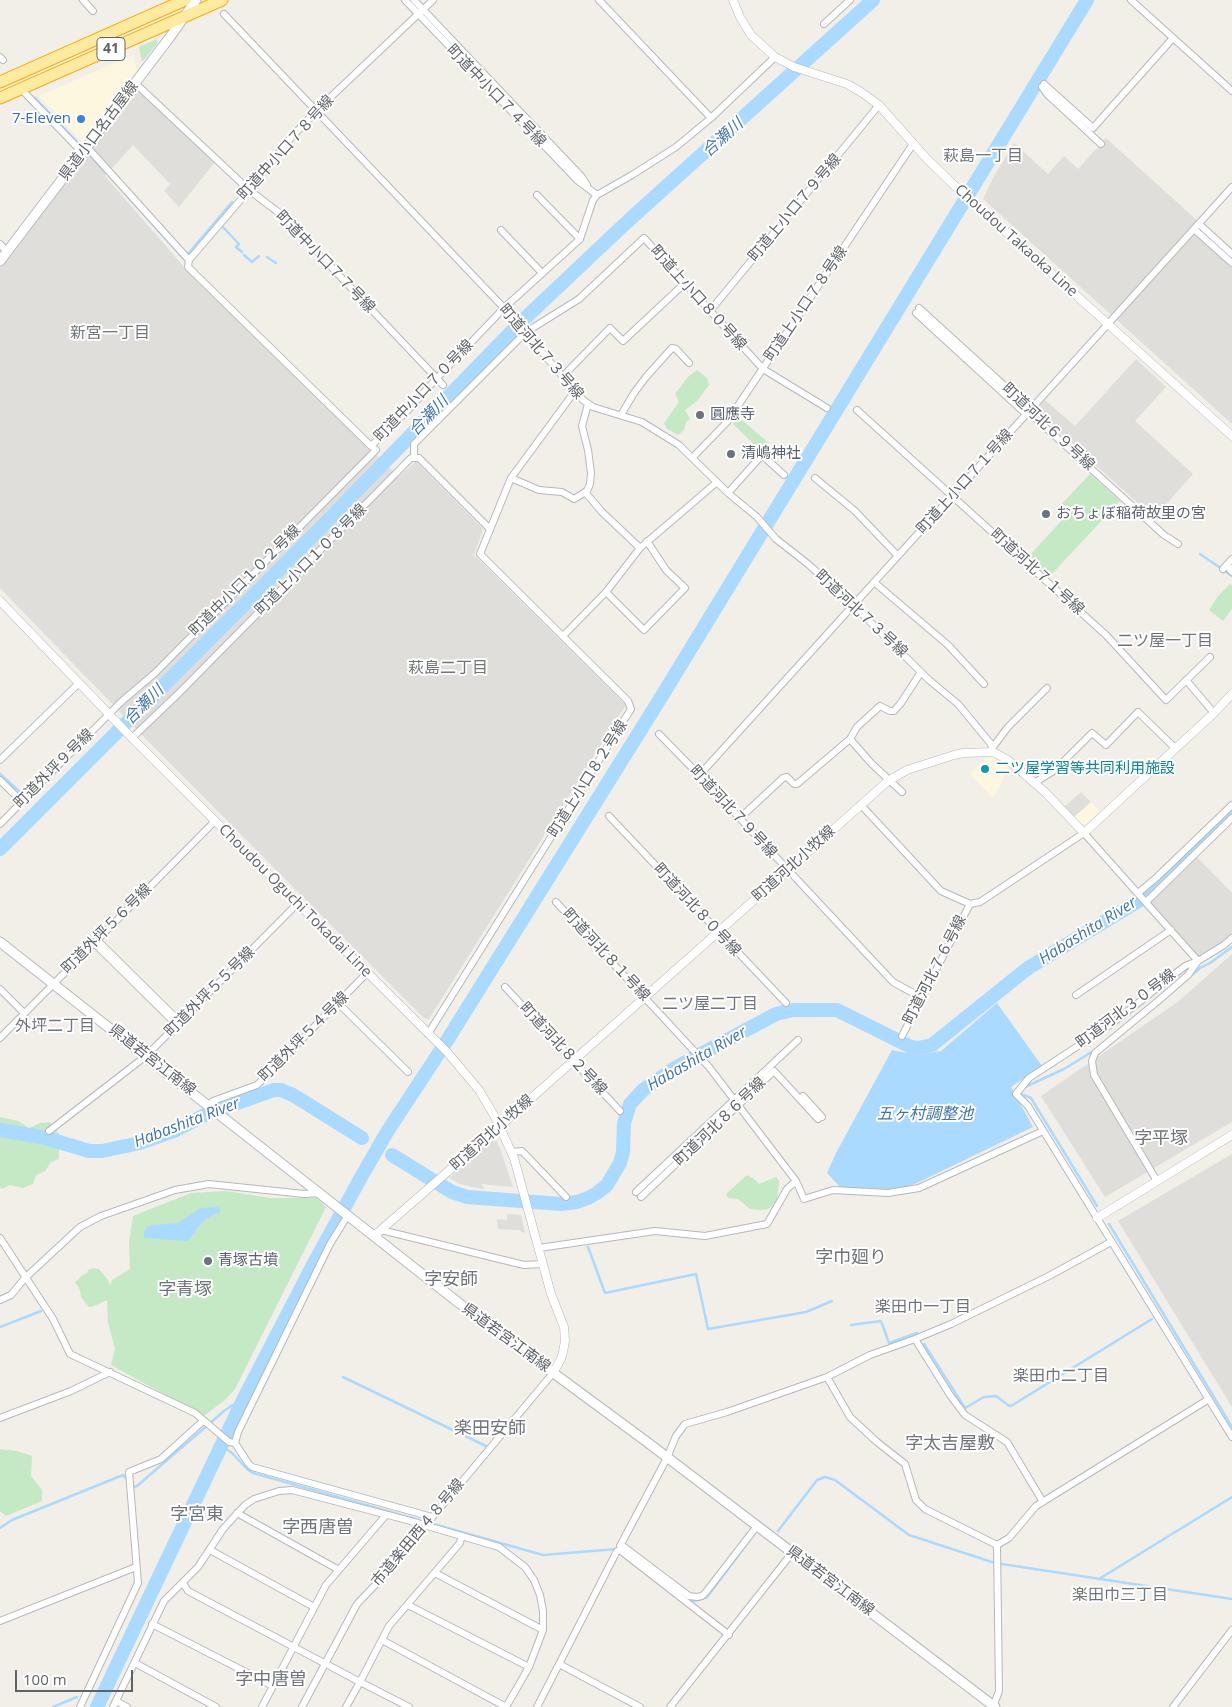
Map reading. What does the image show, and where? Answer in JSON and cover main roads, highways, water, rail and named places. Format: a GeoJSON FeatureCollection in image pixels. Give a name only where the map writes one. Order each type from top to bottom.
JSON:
{"type":"FeatureCollection","features":[{"type":"Feature","properties":{"kind":"highway","name":"41"},"geometry":{"type":"LineString","coordinates":[[0,82],[185,0]]}},
{"type":"Feature","properties":{"kind":"highway","name":"41"},"geometry":{"type":"LineString","coordinates":[[0,98],[222,0]]}},
{"type":"Feature","properties":{"kind":"main road","name":"県道小口名古屋線"},"geometry":{"type":"LineString","coordinates":[[0,261],[82,148],[135,83],[196,0]]}},
{"type":"Feature","properties":{"kind":"main road","name":"県道若宮江南線"},"geometry":{"type":"LineString","coordinates":[[0,942],[348,1215],[378,1233],[464,1308],[667,1458],[994,1707]]}},
{"type":"Feature","properties":{"kind":"water","name":"五ヶ村調整池"},"geometry":{"type":"Polygon","coordinates":[[[997,1003],[1042,1066],[1011,1087],[1033,1127],[917,1183],[898,1190],[887,1192],[840,1187],[827,1173],[892,1050],[917,1055],[941,1051],[997,1003]]]}},
{"type":"Feature","properties":{"kind":"water"},"geometry":{"type":"Polygon","coordinates":[[[218,1207],[221,1212],[202,1222],[188,1241],[144,1238],[147,1227],[178,1223],[201,1208],[218,1207]]]}},
{"type":"Feature","properties":{"kind":"waterway","name":"合瀬川"},"geometry":{"type":"LineString","coordinates":[[0,849],[298,551],[521,322],[628,221],[873,0]]}},
{"type":"Feature","properties":{"kind":"waterway"},"geometry":{"type":"LineString","coordinates":[[97,1707],[242,1402],[313,1265],[387,1132],[448,1039],[660,699],[1087,0]]}},
{"type":"Feature","properties":{"kind":"waterway"},"geometry":{"type":"LineString","coordinates":[[35,98],[79,144]]}},
{"type":"Feature","properties":{"kind":"waterway"},"geometry":{"type":"LineString","coordinates":[[88,153],[106,173]]}},
{"type":"Feature","properties":{"kind":"waterway"},"geometry":{"type":"LineString","coordinates":[[109,176],[184,259]]}},
{"type":"Feature","properties":{"kind":"waterway"},"geometry":{"type":"LineString","coordinates":[[188,254],[232,202]]}},
{"type":"Feature","properties":{"kind":"waterway"},"geometry":{"type":"LineString","coordinates":[[221,225],[239,244],[236,247],[242,252]]}},
{"type":"Feature","properties":{"kind":"waterway"},"geometry":{"type":"LineString","coordinates":[[244,255],[252,262],[259,256]]}},
{"type":"Feature","properties":{"kind":"waterway"},"geometry":{"type":"LineString","coordinates":[[267,257],[276,263]]}},
{"type":"Feature","properties":{"kind":"waterway"},"geometry":{"type":"LineString","coordinates":[[1200,554],[1222,569]]}},
{"type":"Feature","properties":{"kind":"waterway"},"geometry":{"type":"LineString","coordinates":[[1225,571],[1232,576]]}},
{"type":"Feature","properties":{"kind":"waterway"},"geometry":{"type":"LineString","coordinates":[[0,774],[21,793]]}},
{"type":"Feature","properties":{"kind":"waterway","name":"Habashita River"},"geometry":{"type":"LineString","coordinates":[[392,1155],[452,1192],[467,1197],[561,1204],[577,1202],[588,1198],[607,1185],[620,1163],[623,1152],[624,1123],[630,1104],[643,1090],[675,1068],[776,1014],[793,1010],[837,1010],[911,1047],[918,1048],[932,1045],[1028,968],[1140,900],[1232,811]]}},
{"type":"Feature","properties":{"kind":"waterway"},"geometry":{"type":"LineString","coordinates":[[1158,1004],[1200,968],[1232,947]]}},
{"type":"Feature","properties":{"kind":"waterway","name":"Habashita River"},"geometry":{"type":"LineString","coordinates":[[911,1047],[927,1056]]}},
{"type":"Feature","properties":{"kind":"waterway"},"geometry":{"type":"LineString","coordinates":[[1023,1088],[1064,1069],[1095,1050]]}},
{"type":"Feature","properties":{"kind":"waterway","name":"Habashita River"},"geometry":{"type":"LineString","coordinates":[[0,1130],[46,1138],[89,1151],[102,1151],[140,1143],[174,1131],[207,1114],[274,1090],[281,1090],[293,1095],[362,1138]]}},
{"type":"Feature","properties":{"kind":"waterway"},"geometry":{"type":"LineString","coordinates":[[1018,1093],[1031,1098],[1097,1206]]}},
{"type":"Feature","properties":{"kind":"waterway"},"geometry":{"type":"LineString","coordinates":[[642,1191],[671,1164]]}},
{"type":"Feature","properties":{"kind":"waterway"},"geometry":{"type":"LineString","coordinates":[[1109,1224],[1232,1427]]}},
{"type":"Feature","properties":{"kind":"waterway"},"geometry":{"type":"LineString","coordinates":[[588,1247],[605,1293],[696,1274],[708,1329],[806,1312],[832,1301]]}},
{"type":"Feature","properties":{"kind":"waterway"},"geometry":{"type":"LineString","coordinates":[[0,1327],[41,1311]]}},
{"type":"Feature","properties":{"kind":"waterway"},"geometry":{"type":"LineString","coordinates":[[924,1344],[965,1408],[984,1397],[996,1396],[1011,1406],[1152,1319]]}},
{"type":"Feature","properties":{"kind":"waterway"},"geometry":{"type":"LineString","coordinates":[[851,1325],[881,1321],[889,1343],[917,1333]]}},
{"type":"Feature","properties":{"kind":"waterway"},"geometry":{"type":"LineString","coordinates":[[343,1377],[488,1447]]}},
{"type":"Feature","properties":{"kind":"waterway"},"geometry":{"type":"LineString","coordinates":[[132,1485],[134,1487],[137,1486],[224,1411],[242,1402]]}},
{"type":"Feature","properties":{"kind":"waterway"},"geometry":{"type":"LineString","coordinates":[[222,1446],[253,1473],[543,1555],[617,1549]]}},
{"type":"Feature","properties":{"kind":"waterway"},"geometry":{"type":"LineString","coordinates":[[0,1528],[12,1520],[123,1475],[127,1479]]}},
{"type":"Feature","properties":{"kind":"waterway"},"geometry":{"type":"LineString","coordinates":[[778,1531],[817,1480],[825,1477],[835,1480],[909,1535],[995,1563],[1232,1599]]}},
{"type":"Feature","properties":{"kind":"waterway"},"geometry":{"type":"LineString","coordinates":[[1099,1579],[1232,1497]]}},
{"type":"Feature","properties":{"kind":"waterway"},"geometry":{"type":"LineString","coordinates":[[687,1598],[695,1601],[707,1597],[749,1541]]}},
{"type":"Feature","properties":{"kind":"waterway"},"geometry":{"type":"LineString","coordinates":[[53,1707],[77,1697]]}},
{"type":"Feature","properties":{"kind":"place","name":"7-Eleven"},"geometry":{"type":"Point","coordinates":[81,119]}},
{"type":"Feature","properties":{"kind":"place","name":"圓應寺"},"geometry":{"type":"Point","coordinates":[700,415]}},
{"type":"Feature","properties":{"kind":"place","name":"清嶋神社"},"geometry":{"type":"Point","coordinates":[731,454]}},
{"type":"Feature","properties":{"kind":"place","name":"おちょぼ稲荷故里の宮"},"geometry":{"type":"Point","coordinates":[1046,514]}},
{"type":"Feature","properties":{"kind":"place","name":"二ツ屋学習等共同利用施設"},"geometry":{"type":"Point","coordinates":[985,769]}},
{"type":"Feature","properties":{"kind":"place","name":"青塚古墳"},"geometry":{"type":"Point","coordinates":[208,1261]}},
{"type":"Feature","properties":{"kind":"district","name":"萩島一丁目"},"geometry":{"type":"Point","coordinates":[983,156]}},
{"type":"Feature","properties":{"kind":"district","name":"新宮一丁目"},"geometry":{"type":"Point","coordinates":[110,333]}},
{"type":"Feature","properties":{"kind":"district","name":"二ツ屋一丁目"},"geometry":{"type":"Point","coordinates":[1165,641]}},
{"type":"Feature","properties":{"kind":"district","name":"萩島二丁目"},"geometry":{"type":"Point","coordinates":[448,668]}},
{"type":"Feature","properties":{"kind":"district","name":"二ツ屋二丁目"},"geometry":{"type":"Point","coordinates":[710,1004]}},
{"type":"Feature","properties":{"kind":"district","name":"外坪二丁目"},"geometry":{"type":"Point","coordinates":[55,1026]}},
{"type":"Feature","properties":{"kind":"district","name":"字平塚"},"geometry":{"type":"Point","coordinates":[1161,1139]}},
{"type":"Feature","properties":{"kind":"district","name":"字巾廻り"},"geometry":{"type":"Point","coordinates":[851,1258]}},
{"type":"Feature","properties":{"kind":"district","name":"字安師"},"geometry":{"type":"Point","coordinates":[451,1280]}},
{"type":"Feature","properties":{"kind":"district","name":"字青塚"},"geometry":{"type":"Point","coordinates":[185,1290]}},
{"type":"Feature","properties":{"kind":"district","name":"楽田巾一丁目"},"geometry":{"type":"Point","coordinates":[923,1307]}},
{"type":"Feature","properties":{"kind":"district","name":"楽田巾二丁目"},"geometry":{"type":"Point","coordinates":[1061,1376]}},
{"type":"Feature","properties":{"kind":"district","name":"楽田安師"},"geometry":{"type":"Point","coordinates":[490,1429]}},
{"type":"Feature","properties":{"kind":"district","name":"字太吉屋敷"},"geometry":{"type":"Point","coordinates":[950,1444]}},
{"type":"Feature","properties":{"kind":"district","name":"字宮東"},"geometry":{"type":"Point","coordinates":[197,1515]}},
{"type":"Feature","properties":{"kind":"district","name":"字西唐曽"},"geometry":{"type":"Point","coordinates":[318,1528]}},
{"type":"Feature","properties":{"kind":"district","name":"楽田巾三丁目"},"geometry":{"type":"Point","coordinates":[1120,1595]}},
{"type":"Feature","properties":{"kind":"district","name":"字中唐曽"},"geometry":{"type":"Point","coordinates":[271,1680]}}]}
